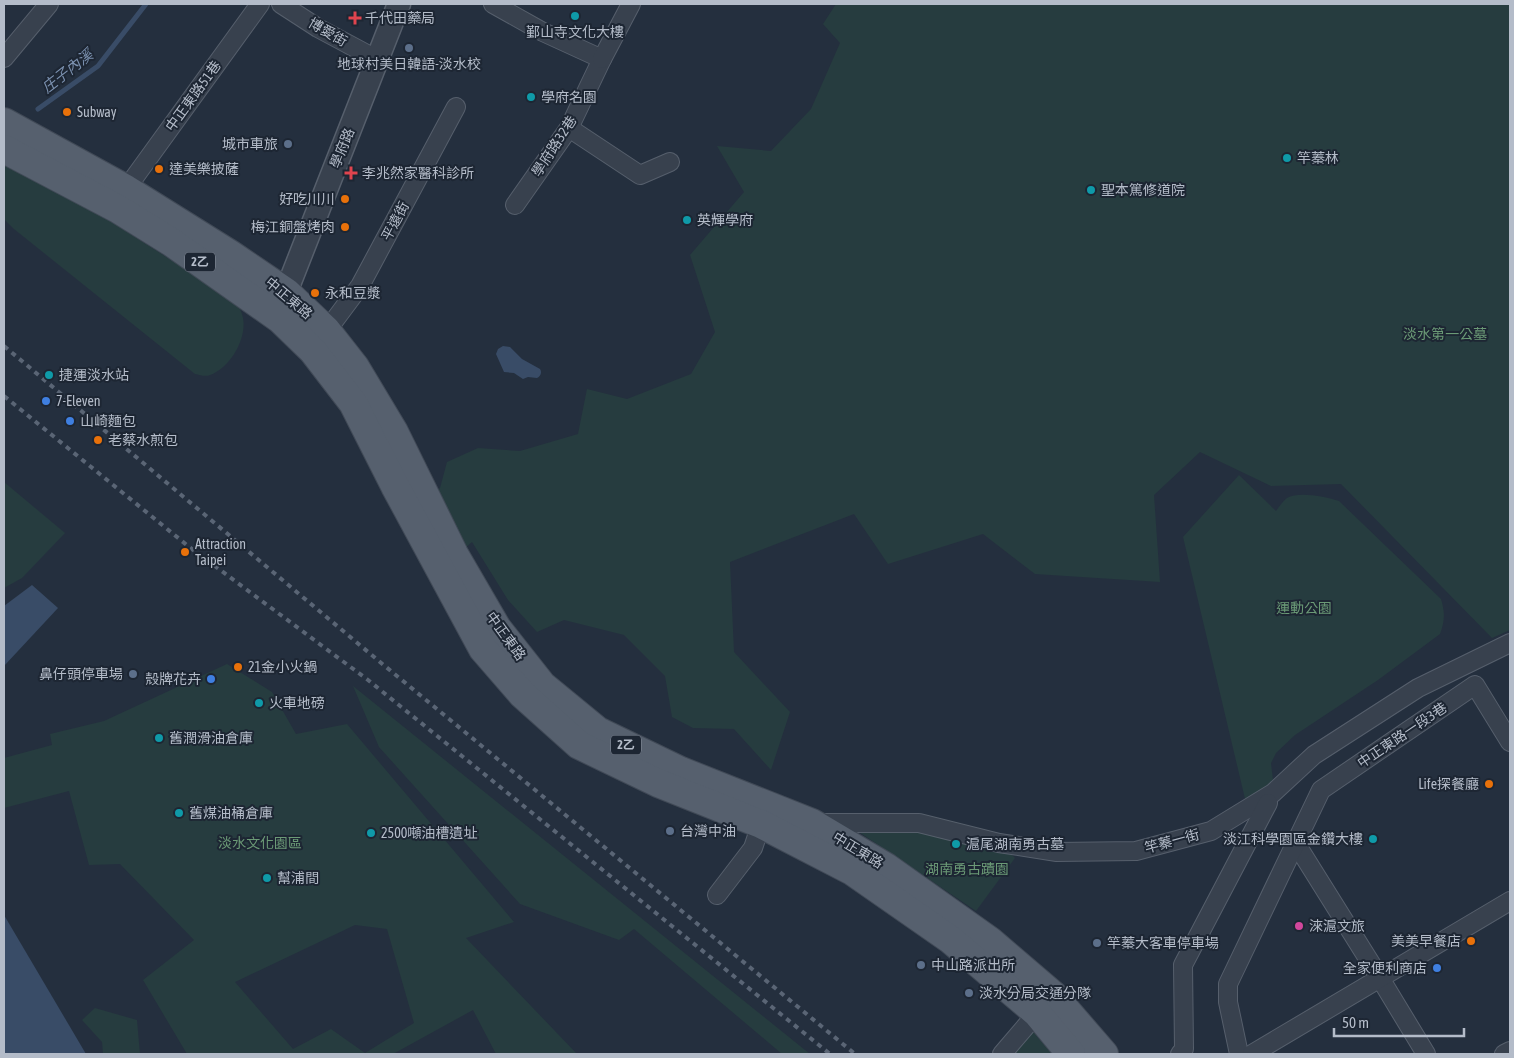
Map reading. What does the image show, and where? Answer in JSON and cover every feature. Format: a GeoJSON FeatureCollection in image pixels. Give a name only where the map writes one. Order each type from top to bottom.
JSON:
{"type":"FeatureCollection","features":[{"type":"Feature","properties":{"kind":"main road","name":"中正東路"},"geometry":{"type":"LineString","coordinates":[[4,122],[126,189],[230,254],[286,292],[320,341],[395,486],[483,649],[522,694],[579,745],[658,783],[761,824],[852,871],[1045,1004],[1104,1054]]}},
{"type":"Feature","properties":{"kind":"main road","name":"中正東路"},"geometry":{"type":"LineString","coordinates":[[4,149],[118,209],[171,242],[280,319],[320,341],[356,367],[394,432],[454,554],[497,628],[542,686],[598,731],[681,772],[812,823],[886,867],[982,935],[1045,1004],[1071,1054]]}},
{"type":"Feature","properties":{"kind":"street"},"geometry":{"type":"LineString","coordinates":[[4,58],[48,4]]}},
{"type":"Feature","properties":{"kind":"street","name":"中正東路51巷"},"geometry":{"type":"LineString","coordinates":[[126,189],[260,4]]}},
{"type":"Feature","properties":{"kind":"street","name":"博愛街"},"geometry":{"type":"LineString","coordinates":[[281,4],[318,28],[376,59]]}},
{"type":"Feature","properties":{"kind":"street","name":"學府路"},"geometry":{"type":"LineString","coordinates":[[286,292],[398,4]]}},
{"type":"Feature","properties":{"kind":"street"},"geometry":{"type":"LineString","coordinates":[[494,4],[543,32],[602,59]]}},
{"type":"Feature","properties":{"kind":"street","name":"學府路32巷"},"geometry":{"type":"LineString","coordinates":[[515,205],[569,128],[631,4]]}},
{"type":"Feature","properties":{"kind":"street","name":"平遠街"},"geometry":{"type":"LineString","coordinates":[[320,341],[360,286],[456,107]]}},
{"type":"Feature","properties":{"kind":"street"},"geometry":{"type":"LineString","coordinates":[[569,128],[640,175],[670,162]]}},
{"type":"Feature","properties":{"kind":"street"},"geometry":{"type":"LineString","coordinates":[[280,319],[286,292]]}},
{"type":"Feature","properties":{"kind":"street","name":"竿蓁一街"},"geometry":{"type":"LineString","coordinates":[[812,823],[918,823],[999,843],[1057,852],[1136,851],[1211,831],[1273,793],[1314,755],[1418,688],[1510,643]]}},
{"type":"Feature","properties":{"kind":"street","name":"中正東路一段3巷"},"geometry":{"type":"LineString","coordinates":[[1239,1054],[1228,1002],[1228,984],[1321,790],[1475,685],[1510,742]]}},
{"type":"Feature","properties":{"kind":"street"},"geometry":{"type":"LineString","coordinates":[[1180,1054],[1184,1048],[1183,964],[1268,803]]}},
{"type":"Feature","properties":{"kind":"street"},"geometry":{"type":"LineString","coordinates":[[717,895],[753,848],[761,824]]}},
{"type":"Feature","properties":{"kind":"street"},"geometry":{"type":"LineString","coordinates":[[1295,842],[1426,1054]]}},
{"type":"Feature","properties":{"kind":"street"},"geometry":{"type":"LineString","coordinates":[[1252,1054],[1510,901]]}},
{"type":"Feature","properties":{"kind":"street"},"geometry":{"type":"LineString","coordinates":[[1002,1054],[1045,1004]]}},
{"type":"Feature","properties":{"kind":"street"},"geometry":{"type":"LineString","coordinates":[[1504,1054],[1510,1051]]}},
{"type":"Feature","properties":{"kind":"green space","name":"淡水第一公墓"},"geometry":{"type":"Polygon","coordinates":[[[836,4],[1510,4],[1510,630],[1492,638],[1341,484],[1271,486],[1200,452],[1154,495],[1160,582],[1035,574],[983,534],[888,564],[854,514],[730,562],[734,652],[790,712],[771,770],[734,729],[693,728],[672,717],[665,676],[624,635],[564,620],[537,632],[508,600],[472,542],[458,554],[431,497],[440,488],[447,462],[478,448],[520,451],[578,434],[587,389],[627,399],[691,374],[715,332],[690,255],[744,192],[717,146],[771,151],[811,109],[840,43],[823,24],[836,4]]]}},
{"type":"Feature","properties":{"kind":"green space"},"geometry":{"type":"Polygon","coordinates":[[[4,158],[101,215],[238,303],[244,326],[242,335],[235,352],[224,366],[210,375],[195,374],[14,229],[4,219],[4,158]]]}},
{"type":"Feature","properties":{"kind":"green space","name":"運動公園"},"geometry":{"type":"Polygon","coordinates":[[[1239,475],[1276,511],[1287,498],[1298,495],[1320,496],[1339,501],[1441,599],[1444,616],[1440,634],[1378,680],[1295,735],[1276,753],[1271,763],[1273,780],[1246,803],[1183,537],[1239,475]]]}},
{"type":"Feature","properties":{"kind":"green space"},"geometry":{"type":"Polygon","coordinates":[[[4,482],[65,533],[22,578],[4,588],[4,482]]]}},
{"type":"Feature","properties":{"kind":"green space","name":"淡水文化園區"},"geometry":{"type":"Polygon","coordinates":[[[227,664],[272,692],[296,734],[347,724],[514,922],[466,938],[577,1054],[496,1054],[473,1010],[393,1054],[187,1054],[143,980],[194,940],[120,864],[89,865],[69,791],[4,808],[4,758],[52,745],[50,734],[104,721],[227,664]],[[355,925],[235,982],[293,1049],[331,1029],[365,1053],[414,1023],[387,929],[355,925]]]}},
{"type":"Feature","properties":{"kind":"green space"},"geometry":{"type":"Polygon","coordinates":[[[353,686],[810,1054],[782,1054],[634,929],[619,940],[520,904],[379,747],[353,686]]]}},
{"type":"Feature","properties":{"kind":"green space","name":"湖南勇古蹟園"},"geometry":{"type":"Polygon","coordinates":[[[916,829],[1004,847],[1015,858],[976,911],[856,830],[916,829]]]}},
{"type":"Feature","properties":{"kind":"green space"},"geometry":{"type":"Polygon","coordinates":[[[95,1008],[137,1020],[140,1054],[103,1054],[102,1042],[82,1020],[95,1008]]]}},
{"type":"Feature","properties":{"kind":"green space"},"geometry":{"type":"Polygon","coordinates":[[[1030,1028],[1052,1054],[1007,1054],[1030,1028]]]}},
{"type":"Feature","properties":{"kind":"water"},"geometry":{"type":"Polygon","coordinates":[[[503,346],[510,347],[522,359],[540,369],[541,373],[539,376],[537,378],[528,377],[523,379],[514,373],[504,372],[496,354],[498,349],[503,346]]]}},
{"type":"Feature","properties":{"kind":"water"},"geometry":{"type":"Polygon","coordinates":[[[32,585],[58,608],[4,666],[4,606],[32,585]]]}},
{"type":"Feature","properties":{"kind":"water"},"geometry":{"type":"Polygon","coordinates":[[[4,915],[86,1054],[4,1054],[4,915]]]}},
{"type":"Feature","properties":{"kind":"waterway","name":"庄子內溪"},"geometry":{"type":"LineString","coordinates":[[38,109],[98,66],[146,4]]}},
{"type":"Feature","properties":{"kind":"railway"},"geometry":{"type":"LineString","coordinates":[[4,346],[380,662],[855,1054]]}},
{"type":"Feature","properties":{"kind":"railway"},"geometry":{"type":"LineString","coordinates":[[4,396],[188,546],[368,680],[830,1054]]}},
{"type":"Feature","properties":{"kind":"place","name":"鄞山寺文化大樓"},"geometry":{"type":"Point","coordinates":[575,16]}},
{"type":"Feature","properties":{"kind":"place","name":"千代田藥局"},"geometry":{"type":"Point","coordinates":[355,18]}},
{"type":"Feature","properties":{"kind":"place","name":"地球村美日韓語-淡水校"},"geometry":{"type":"Point","coordinates":[409,48]}},
{"type":"Feature","properties":{"kind":"place","name":"學府名園"},"geometry":{"type":"Point","coordinates":[531,97]}},
{"type":"Feature","properties":{"kind":"place","name":"Subway"},"geometry":{"type":"Point","coordinates":[67,112]}},
{"type":"Feature","properties":{"kind":"place","name":"城市車旅"},"geometry":{"type":"Point","coordinates":[288,144]}},
{"type":"Feature","properties":{"kind":"place","name":"竿蓁林"},"geometry":{"type":"Point","coordinates":[1287,158]}},
{"type":"Feature","properties":{"kind":"place","name":"達美樂披薩"},"geometry":{"type":"Point","coordinates":[159,169]}},
{"type":"Feature","properties":{"kind":"place","name":"李兆然家醫科診所"},"geometry":{"type":"Point","coordinates":[351,173]}},
{"type":"Feature","properties":{"kind":"place","name":"聖本篤修道院"},"geometry":{"type":"Point","coordinates":[1091,190]}},
{"type":"Feature","properties":{"kind":"place","name":"好吃川川"},"geometry":{"type":"Point","coordinates":[345,199]}},
{"type":"Feature","properties":{"kind":"place","name":"英輝學府"},"geometry":{"type":"Point","coordinates":[687,220]}},
{"type":"Feature","properties":{"kind":"place","name":"梅江銅盤烤肉"},"geometry":{"type":"Point","coordinates":[345,227]}},
{"type":"Feature","properties":{"kind":"place","name":"永和豆漿"},"geometry":{"type":"Point","coordinates":[315,293]}},
{"type":"Feature","properties":{"kind":"place","name":"捷運淡水站"},"geometry":{"type":"Point","coordinates":[49,375]}},
{"type":"Feature","properties":{"kind":"place","name":"7-Eleven"},"geometry":{"type":"Point","coordinates":[46,401]}},
{"type":"Feature","properties":{"kind":"place","name":"山崎麵包"},"geometry":{"type":"Point","coordinates":[70,421]}},
{"type":"Feature","properties":{"kind":"place","name":"老蔡水煎包"},"geometry":{"type":"Point","coordinates":[98,440]}},
{"type":"Feature","properties":{"kind":"place","name":"Attraction Taipei"},"geometry":{"type":"Point","coordinates":[185,552]}},
{"type":"Feature","properties":{"kind":"place","name":"21金小火鍋"},"geometry":{"type":"Point","coordinates":[238,667]}},
{"type":"Feature","properties":{"kind":"place","name":"鼻仔頭停車場"},"geometry":{"type":"Point","coordinates":[133,674]}},
{"type":"Feature","properties":{"kind":"place","name":"殼牌花卉"},"geometry":{"type":"Point","coordinates":[211,679]}},
{"type":"Feature","properties":{"kind":"place","name":"火車地磅"},"geometry":{"type":"Point","coordinates":[259,703]}},
{"type":"Feature","properties":{"kind":"place","name":"舊潤滑油倉庫"},"geometry":{"type":"Point","coordinates":[159,738]}},
{"type":"Feature","properties":{"kind":"place","name":"Life探餐廳"},"geometry":{"type":"Point","coordinates":[1489,784]}},
{"type":"Feature","properties":{"kind":"place","name":"舊煤油桶倉庫"},"geometry":{"type":"Point","coordinates":[179,813]}},
{"type":"Feature","properties":{"kind":"place","name":"台灣中油"},"geometry":{"type":"Point","coordinates":[670,831]}},
{"type":"Feature","properties":{"kind":"place","name":"2500噸油槽遺址"},"geometry":{"type":"Point","coordinates":[371,833]}},
{"type":"Feature","properties":{"kind":"place","name":"淡江科學園區金鑽大樓"},"geometry":{"type":"Point","coordinates":[1373,839]}},
{"type":"Feature","properties":{"kind":"place","name":"滬尾湖南勇古墓"},"geometry":{"type":"Point","coordinates":[956,844]}},
{"type":"Feature","properties":{"kind":"place","name":"幫浦間"},"geometry":{"type":"Point","coordinates":[267,878]}},
{"type":"Feature","properties":{"kind":"place","name":"淶滬文旅"},"geometry":{"type":"Point","coordinates":[1299,926]}},
{"type":"Feature","properties":{"kind":"place","name":"美美早餐店"},"geometry":{"type":"Point","coordinates":[1471,941]}},
{"type":"Feature","properties":{"kind":"place","name":"竿蓁大客車停車場"},"geometry":{"type":"Point","coordinates":[1097,943]}},
{"type":"Feature","properties":{"kind":"place","name":"中山路派出所"},"geometry":{"type":"Point","coordinates":[921,965]}},
{"type":"Feature","properties":{"kind":"place","name":"全家便利商店"},"geometry":{"type":"Point","coordinates":[1437,968]}},
{"type":"Feature","properties":{"kind":"place","name":"淡水分局交通分隊"},"geometry":{"type":"Point","coordinates":[969,993]}}]}
